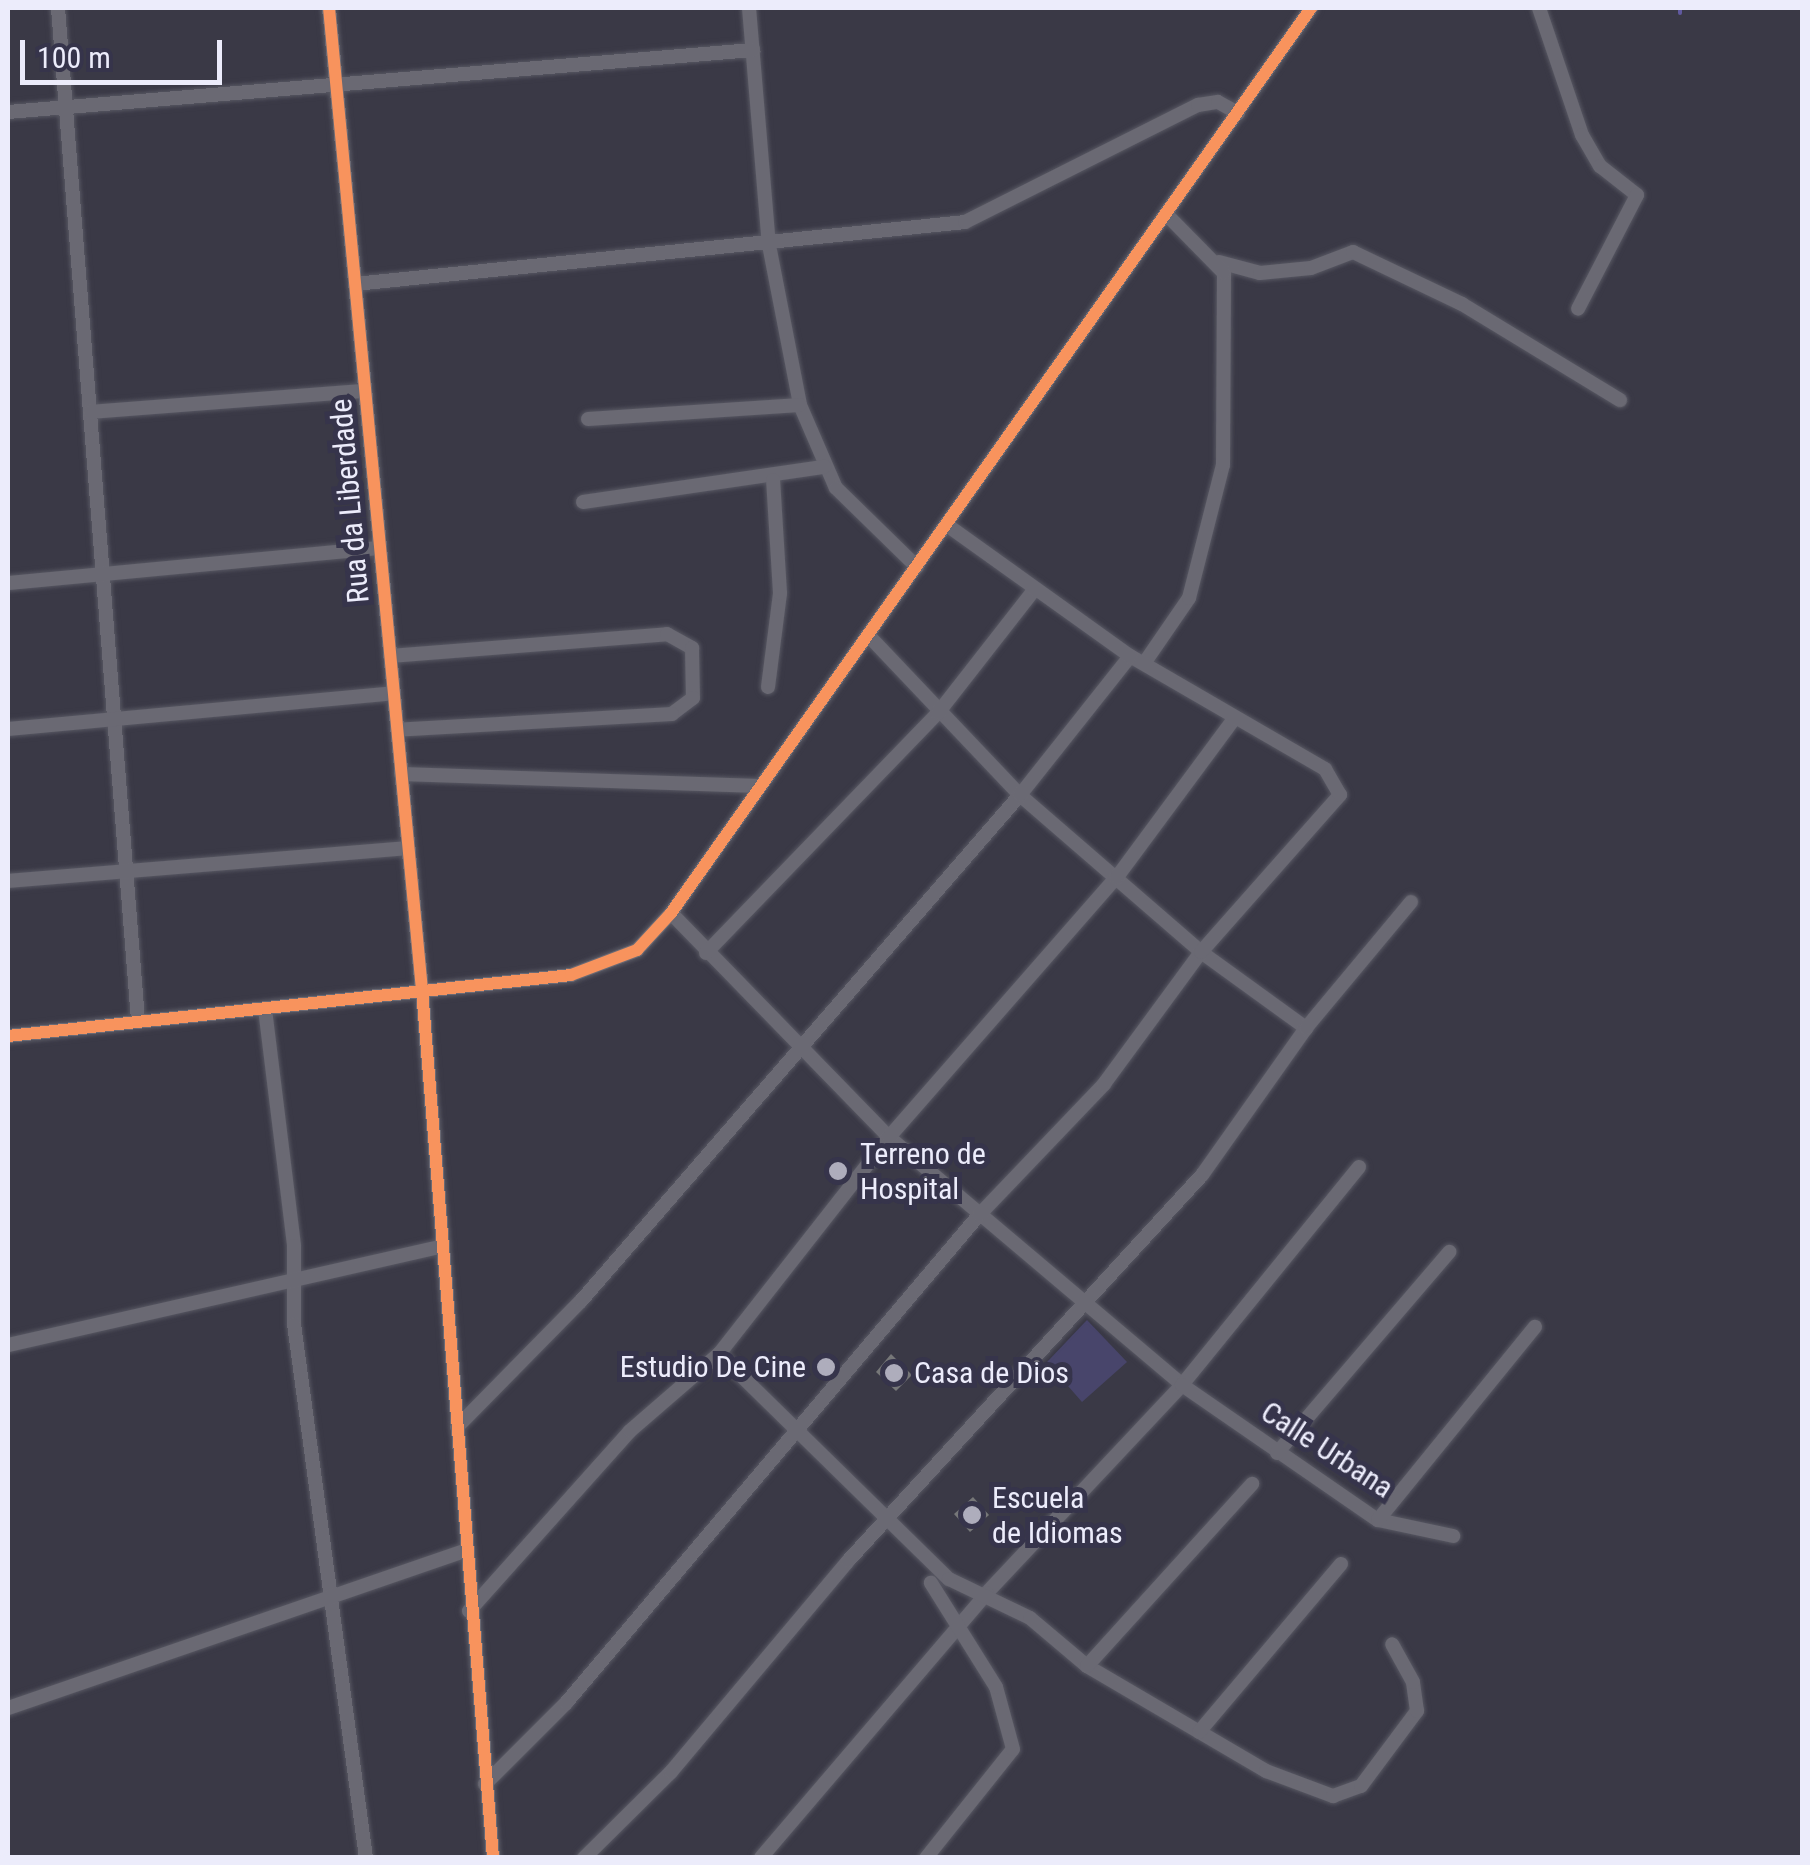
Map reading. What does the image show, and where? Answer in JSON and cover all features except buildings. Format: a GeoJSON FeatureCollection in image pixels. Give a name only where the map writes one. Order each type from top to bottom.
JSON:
{"type":"FeatureCollection","features":[{"type":"Feature","properties":{"kind":"street"},"geometry":{"type":"LineString","coordinates":[[58,8],[99,576],[138,1021]]}},
{"type":"Feature","properties":{"kind":"street","name":"Rua da Liberdade"},"geometry":{"type":"LineString","coordinates":[[329,8],[422,990],[464,1550],[493,1858]]}},
{"type":"Feature","properties":{"kind":"street"},"geometry":{"type":"LineString","coordinates":[[749,8],[769,245],[800,404],[824,467],[868,528],[917,568]]}},
{"type":"Feature","properties":{"kind":"street"},"geometry":{"type":"LineString","coordinates":[[8,1036],[264,1009],[604,966],[636,950],[670,914],[1168,216],[1311,8]]}},
{"type":"Feature","properties":{"kind":"street"},"geometry":{"type":"LineString","coordinates":[[1539,8],[1582,135],[1600,166],[1637,195],[1578,309]]}},
{"type":"Feature","properties":{"kind":"street"},"geometry":{"type":"LineString","coordinates":[[8,112],[753,50]]}},
{"type":"Feature","properties":{"kind":"street"},"geometry":{"type":"LineString","coordinates":[[355,284],[769,245],[965,222],[1198,104],[1218,102],[1238,113]]}},
{"type":"Feature","properties":{"kind":"street"},"geometry":{"type":"LineString","coordinates":[[1168,216],[1220,262],[1260,273],[1311,268],[1353,252],[1462,304],[1620,400]]}},
{"type":"Feature","properties":{"kind":"street"},"geometry":{"type":"LineString","coordinates":[[1145,662],[1189,598],[1223,465],[1220,262]]}},
{"type":"Feature","properties":{"kind":"street"},"geometry":{"type":"LineString","coordinates":[[90,412],[365,391]]}},
{"type":"Feature","properties":{"kind":"street"},"geometry":{"type":"LineString","coordinates":[[588,419],[800,404]]}},
{"type":"Feature","properties":{"kind":"street"},"geometry":{"type":"LineString","coordinates":[[583,502],[773,480],[824,467]]}},
{"type":"Feature","properties":{"kind":"street"},"geometry":{"type":"LineString","coordinates":[[768,686],[780,593],[773,480]]}},
{"type":"Feature","properties":{"kind":"street"},"geometry":{"type":"LineString","coordinates":[[484,1784],[566,1703],[794,1428],[979,1215],[1104,1084],[1201,952],[1340,796],[1326,769],[1130,656],[947,525]]}},
{"type":"Feature","properties":{"kind":"street"},"geometry":{"type":"LineString","coordinates":[[8,584],[379,548]]}},
{"type":"Feature","properties":{"kind":"street"},"geometry":{"type":"LineString","coordinates":[[706,953],[938,713],[1035,589]]}},
{"type":"Feature","properties":{"kind":"street"},"geometry":{"type":"LineString","coordinates":[[390,656],[667,634],[692,648],[693,698],[672,714],[397,730]]}},
{"type":"Feature","properties":{"kind":"street"},"geometry":{"type":"LineString","coordinates":[[868,635],[1020,796],[1201,952],[1306,1028]]}},
{"type":"Feature","properties":{"kind":"street"},"geometry":{"type":"LineString","coordinates":[[457,1427],[525,1365],[1020,796],[1130,656]]}},
{"type":"Feature","properties":{"kind":"street"},"geometry":{"type":"LineString","coordinates":[[8,729],[393,693]]}},
{"type":"Feature","properties":{"kind":"street"},"geometry":{"type":"LineString","coordinates":[[469,1611],[630,1431],[719,1354],[889,1137],[1116,876],[1234,718]]}},
{"type":"Feature","properties":{"kind":"street"},"geometry":{"type":"LineString","coordinates":[[401,774],[760,786]]}},
{"type":"Feature","properties":{"kind":"street"},"geometry":{"type":"LineString","coordinates":[[8,881],[408,848]]}},
{"type":"Feature","properties":{"kind":"street"},"geometry":{"type":"LineString","coordinates":[[584,1858],[670,1772],[886,1520],[1085,1310],[1202,1175],[1306,1028],[1411,902]]}},
{"type":"Feature","properties":{"kind":"street","name":"Calle Urbana"},"geometry":{"type":"LineString","coordinates":[[670,914],[797,1050],[1085,1310],[1182,1385],[1378,1520],[1453,1536]]}},
{"type":"Feature","properties":{"kind":"street"},"geometry":{"type":"LineString","coordinates":[[264,1009],[294,1246],[290,1278],[366,1858]]}},
{"type":"Feature","properties":{"kind":"street"},"geometry":{"type":"LineString","coordinates":[[761,1858],[987,1594],[1182,1385],[1360,1166]]}},
{"type":"Feature","properties":{"kind":"street"},"geometry":{"type":"LineString","coordinates":[[8,1344],[440,1247]]}},
{"type":"Feature","properties":{"kind":"street"},"geometry":{"type":"LineString","coordinates":[[1277,1453],[1449,1252]]}},
{"type":"Feature","properties":{"kind":"street"},"geometry":{"type":"LineString","coordinates":[[1378,1520],[1535,1327]]}},
{"type":"Feature","properties":{"kind":"street"},"geometry":{"type":"LineString","coordinates":[[719,1354],[949,1579],[1030,1618],[1087,1666],[1266,1771],[1344,1795],[1361,1786],[1417,1711],[1413,1682],[1392,1644]]}},
{"type":"Feature","properties":{"kind":"street"},"geometry":{"type":"LineString","coordinates":[[1087,1666],[1252,1484]]}},
{"type":"Feature","properties":{"kind":"street"},"geometry":{"type":"LineString","coordinates":[[8,1708],[464,1550]]}},
{"type":"Feature","properties":{"kind":"street"},"geometry":{"type":"LineString","coordinates":[[1198,1732],[1341,1564]]}},
{"type":"Feature","properties":{"kind":"street"},"geometry":{"type":"LineString","coordinates":[[926,1858],[1010,1764],[1013,1750],[996,1687],[968,1652],[959,1626],[931,1582]]}},
{"type":"Feature","properties":{"kind":"shaded area"},"geometry":{"type":"Polygon","coordinates":[[[1087,1320],[1127,1362],[1082,1402],[1047,1362],[1087,1320]]]}},
{"type":"Feature","properties":{"kind":"waterway"},"geometry":{"type":"LineString","coordinates":[[1680,8],[1680,13]]}},
{"type":"Feature","properties":{"kind":"cycle path"},"geometry":{"type":"LineString","coordinates":[[329,8],[422,990],[493,1858]]}},
{"type":"Feature","properties":{"kind":"cycle path"},"geometry":{"type":"LineString","coordinates":[[8,1036],[571,975],[637,950],[671,913],[1311,8]]}},
{"type":"Feature","properties":{"kind":"place","name":"Terreno de Hospital"},"geometry":{"type":"Point","coordinates":[838,1171]}},
{"type":"Feature","properties":{"kind":"place","name":"Estudio De Cine"},"geometry":{"type":"Point","coordinates":[826,1367]}},
{"type":"Feature","properties":{"kind":"place","name":"Casa de Dios"},"geometry":{"type":"Point","coordinates":[894,1373]}},
{"type":"Feature","properties":{"kind":"place","name":"Escuela de Idiomas"},"geometry":{"type":"Point","coordinates":[972,1515]}}]}
